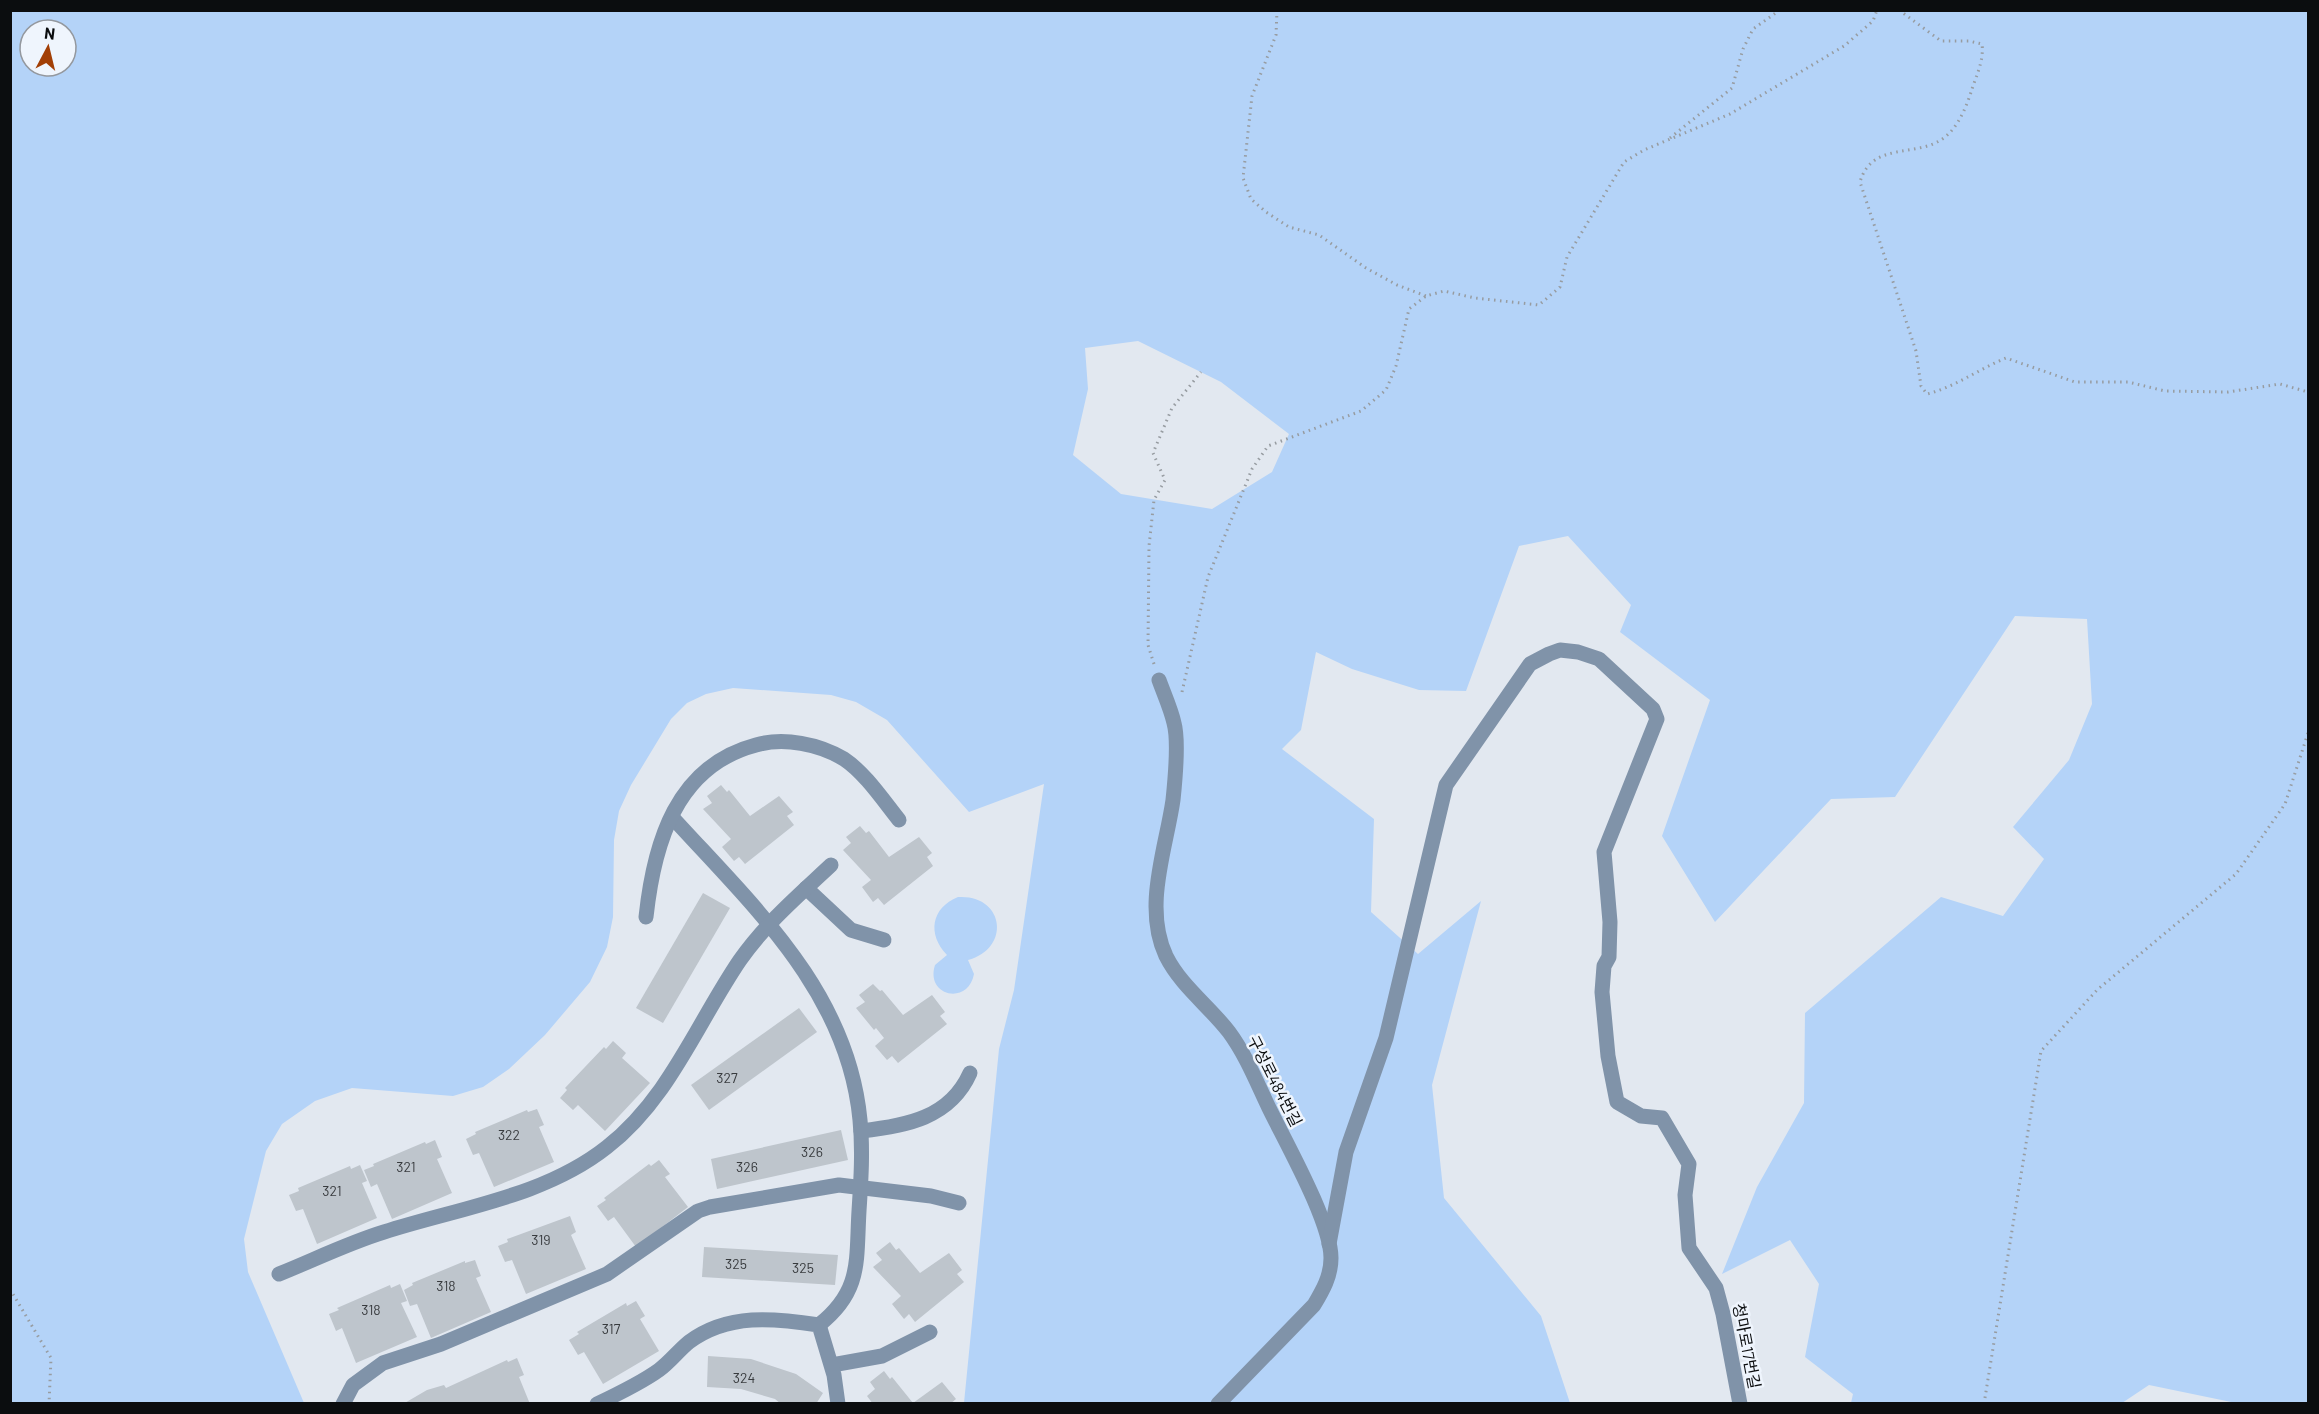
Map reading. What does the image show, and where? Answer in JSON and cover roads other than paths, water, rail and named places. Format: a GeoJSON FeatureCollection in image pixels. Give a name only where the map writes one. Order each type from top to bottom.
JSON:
{"type":"FeatureCollection","features":[{"type":"Feature","properties":{"kind":"street","name":"청마로17번길"},"geometry":{"type":"LineString","coordinates":[[1329,1244],[1346,1152],[1386,1038],[1446,785],[1530,664],[1560,650],[1578,652],[1599,659],[1653,709],[1657,719],[1604,852],[1610,922],[1609,957],[1604,966],[1602,992],[1608,1056],[1617,1102],[1641,1116],[1662,1118],[1680,1145],[1689,1164],[1685,1195],[1689,1248],[1716,1288],[1740,1404]]}},
{"type":"Feature","properties":{"kind":"street","name":"구성로484번길"},"geometry":{"type":"LineString","coordinates":[[1159,680],[1175,724],[1173,799],[1159,869],[1157,897],[1161,940],[1165,954],[1182,981],[1219,1019],[1238,1045],[1306,1183],[1329,1244],[1329,1273],[1314,1305],[1218,1404]]}},
{"type":"Feature","properties":{"kind":"street"},"geometry":{"type":"LineString","coordinates":[[646,916],[656,856],[672,817],[689,788],[719,759],[751,746],[783,741],[815,747],[849,763],[899,820]]}},
{"type":"Feature","properties":{"kind":"street"},"geometry":{"type":"LineString","coordinates":[[672,817],[768,923],[805,970],[835,1025],[852,1074],[861,1131],[861,1186],[852,1283],[837,1308],[819,1325]]}},
{"type":"Feature","properties":{"kind":"street"},"geometry":{"type":"LineString","coordinates":[[279,1274],[384,1232],[529,1188],[567,1172],[607,1147],[636,1120],[667,1082],[728,980],[768,923],[831,865]]}},
{"type":"Feature","properties":{"kind":"street"},"geometry":{"type":"LineString","coordinates":[[806,888],[851,930],[884,940]]}},
{"type":"Feature","properties":{"kind":"street"},"geometry":{"type":"LineString","coordinates":[[861,1131],[905,1124],[941,1110],[959,1094],[970,1073]]}},
{"type":"Feature","properties":{"kind":"street"},"geometry":{"type":"LineString","coordinates":[[344,1404],[346,1393],[353,1385],[383,1363],[441,1344],[607,1274],[698,1211],[722,1203],[839,1185],[931,1196],[959,1203]]}},
{"type":"Feature","properties":{"kind":"street"},"geometry":{"type":"LineString","coordinates":[[597,1404],[657,1372],[696,1338],[728,1323],[768,1319],[819,1325]]}},
{"type":"Feature","properties":{"kind":"street"},"geometry":{"type":"LineString","coordinates":[[819,1325],[832,1365],[838,1404]]}},
{"type":"Feature","properties":{"kind":"street"},"geometry":{"type":"LineString","coordinates":[[832,1365],[882,1356],[930,1332]]}}]}
